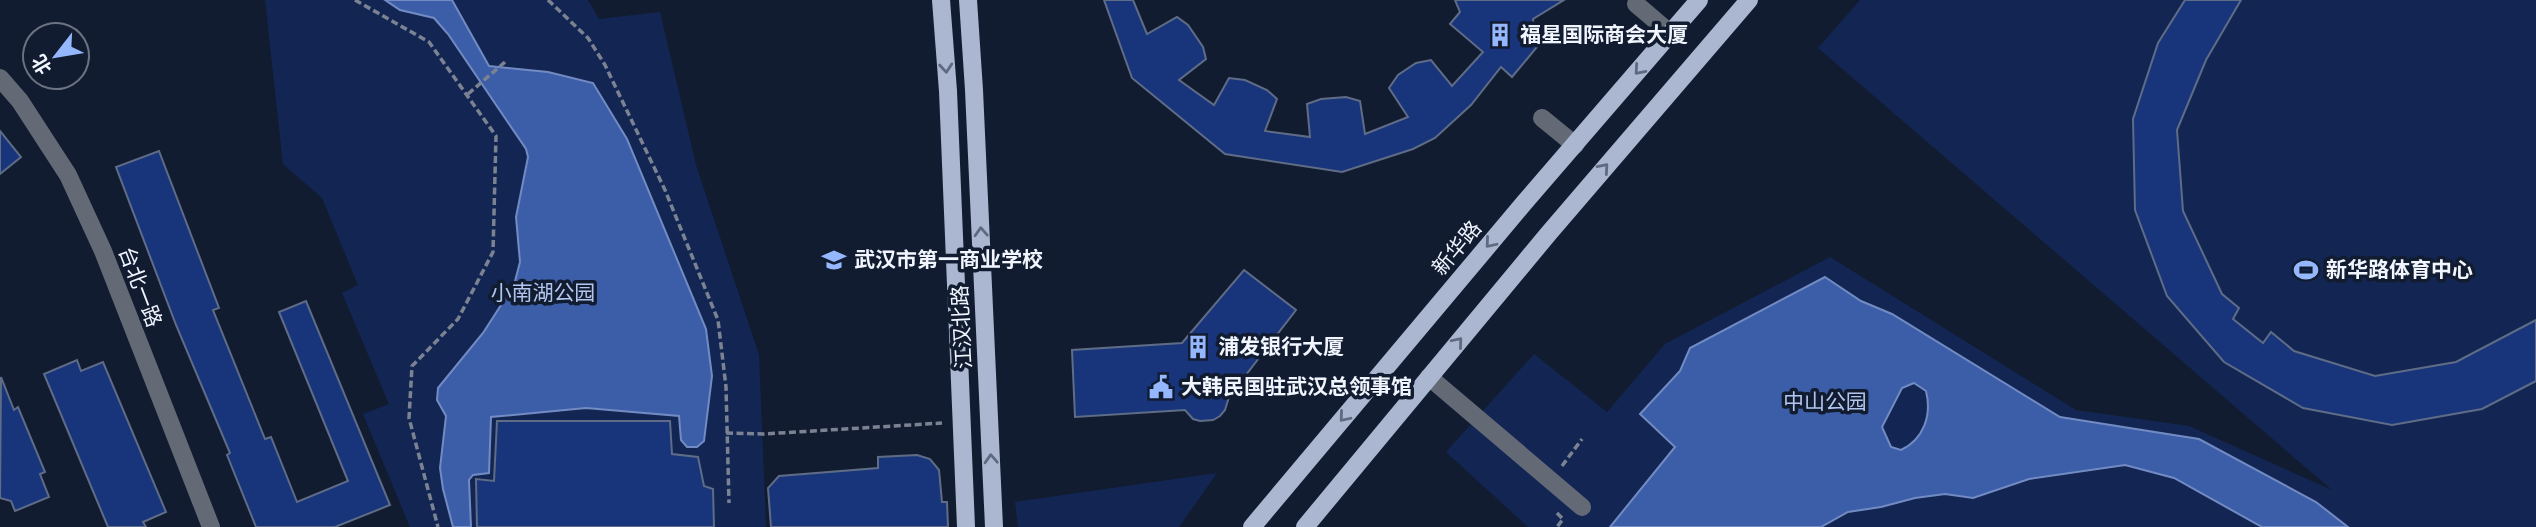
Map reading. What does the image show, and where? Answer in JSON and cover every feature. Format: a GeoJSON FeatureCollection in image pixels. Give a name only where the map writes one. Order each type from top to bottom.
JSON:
{"type":"FeatureCollection","features":[{"type":"Feature","properties":{"kind":"main road","name":"江汉北路"},"geometry":{"type":"LineString","coordinates":[[941,0],[948,91],[966,527]]}},
{"type":"Feature","properties":{"kind":"main road","name":"江汉北路"},"geometry":{"type":"LineString","coordinates":[[968,0],[976,117],[994,527]]}},
{"type":"Feature","properties":{"kind":"main road","name":"新华路"},"geometry":{"type":"LineString","coordinates":[[1252,527],[1699,0]]}},
{"type":"Feature","properties":{"kind":"main road"},"geometry":{"type":"LineString","coordinates":[[1305,527],[1549,233],[1749,0]]}},
{"type":"Feature","properties":{"kind":"street"},"geometry":{"type":"LineString","coordinates":[[1636,4],[1670,33]]}},
{"type":"Feature","properties":{"kind":"street","name":"台北一路"},"geometry":{"type":"LineString","coordinates":[[0,78],[20,101],[68,175],[103,251],[211,527]]}},
{"type":"Feature","properties":{"kind":"street"},"geometry":{"type":"LineString","coordinates":[[1542,118],[1574,145]]}},
{"type":"Feature","properties":{"kind":"street"},"geometry":{"type":"LineString","coordinates":[[1429,377],[1582,507]]}},
{"type":"Feature","properties":{"kind":"path"},"geometry":{"type":"LineString","coordinates":[[355,0],[429,41],[496,136],[493,252],[457,318],[412,366],[409,418],[438,527]]}},
{"type":"Feature","properties":{"kind":"path"},"geometry":{"type":"LineString","coordinates":[[548,0],[589,38],[605,65],[665,190],[718,320],[726,387],[729,503]]}},
{"type":"Feature","properties":{"kind":"path"},"geometry":{"type":"LineString","coordinates":[[468,94],[505,62]]}},
{"type":"Feature","properties":{"kind":"path"},"geometry":{"type":"LineString","coordinates":[[726,433],[764,434],[961,421]]}},
{"type":"Feature","properties":{"kind":"green space","name":"小南湖公园"},"geometry":{"type":"Polygon","coordinates":[[[265,0],[588,0],[599,19],[660,12],[696,165],[759,355],[766,527],[410,527],[363,414],[389,404],[342,293],[358,285],[322,198],[283,164],[265,0]]]}},
{"type":"Feature","properties":{"kind":"green space","name":"新华路体育中心"},"geometry":{"type":"Polygon","coordinates":[[[1860,0],[2536,0],[2536,527],[1528,527],[1446,452],[1534,354],[1607,412],[1665,344],[1830,257],[2076,410],[2189,426],[2332,490],[1818,48],[1860,0]]]}},
{"type":"Feature","properties":{"kind":"green space"},"geometry":{"type":"Polygon","coordinates":[[[1217,473],[1179,527],[1018,527],[1015,502],[1217,473]]]}},
{"type":"Feature","properties":{"kind":"shaded area"},"geometry":{"type":"Polygon","coordinates":[[[385,0],[452,0],[489,66],[548,72],[593,83],[627,139],[706,329],[712,376],[704,441],[697,447],[687,447],[681,440],[679,416],[586,408],[491,417],[489,473],[473,475],[469,480],[471,527],[453,527],[440,468],[446,416],[437,400],[438,388],[483,333],[514,285],[520,262],[516,217],[528,157],[526,149],[448,34],[434,18],[400,10],[385,0]]]}},
{"type":"Feature","properties":{"kind":"shaded area"},"geometry":{"type":"Polygon","coordinates":[[[1825,277],[1861,301],[1892,314],[2060,417],[2199,439],[2316,502],[2348,527],[2262,527],[2174,478],[2125,465],[2029,479],[1973,498],[1945,494],[1915,498],[1848,512],[1821,527],[1610,527],[1675,447],[1640,414],[1680,371],[1690,348],[1825,277]],[[1914,383],[1902,388],[1882,427],[1891,447],[1901,450],[1921,433],[1928,409],[1926,391],[1914,383]]]}},
{"type":"Feature","properties":{"kind":"building"},"geometry":{"type":"Polygon","coordinates":[[[1104,0],[1133,0],[1147,34],[1177,17],[1188,25],[1203,47],[1206,59],[1179,80],[1214,105],[1229,78],[1245,80],[1267,90],[1277,99],[1265,131],[1310,137],[1307,104],[1321,99],[1346,97],[1360,101],[1365,134],[1408,117],[1389,88],[1398,75],[1416,63],[1431,60],[1452,86],[1483,52],[1450,24],[1460,12],[1455,0],[1564,0],[1533,19],[1537,47],[1512,77],[1501,67],[1471,105],[1435,138],[1413,149],[1342,172],[1225,154],[1132,78],[1104,0]]]}},
{"type":"Feature","properties":{"kind":"building"},"geometry":{"type":"Polygon","coordinates":[[[2185,0],[2241,0],[2206,60],[2177,130],[2183,211],[2222,294],[2239,308],[2233,319],[2263,343],[2271,332],[2294,351],[2375,376],[2456,362],[2536,320],[2536,381],[2482,409],[2392,425],[2303,408],[2224,362],[2167,296],[2135,210],[2133,119],[2158,43],[2185,0]]]}},
{"type":"Feature","properties":{"kind":"building"},"geometry":{"type":"Polygon","coordinates":[[[0,131],[21,157],[0,174],[0,131]]]}},
{"type":"Feature","properties":{"kind":"building"},"geometry":{"type":"Polygon","coordinates":[[[159,151],[219,308],[213,310],[265,439],[271,437],[297,502],[348,481],[279,312],[306,301],[390,505],[335,527],[256,527],[227,455],[230,453],[176,325],[116,167],[159,151]]]}},
{"type":"Feature","properties":{"kind":"building","name":"浦发银行大厦"},"geometry":{"type":"Polygon","coordinates":[[[1244,270],[1296,310],[1229,397],[1220,416],[1213,420],[1200,421],[1193,419],[1185,410],[1075,417],[1072,350],[1182,343],[1244,270]]]}},
{"type":"Feature","properties":{"kind":"building"},"geometry":{"type":"Polygon","coordinates":[[[77,360],[81,371],[103,362],[166,512],[143,522],[146,527],[108,527],[44,374],[77,360]]]}},
{"type":"Feature","properties":{"kind":"building"},"geometry":{"type":"Polygon","coordinates":[[[1,377],[14,410],[18,407],[45,472],[40,474],[49,497],[15,511],[11,501],[0,498],[1,377]]]}},
{"type":"Feature","properties":{"kind":"building"},"geometry":{"type":"Polygon","coordinates":[[[497,421],[670,421],[672,454],[698,457],[704,486],[713,489],[714,527],[477,527],[476,479],[494,481],[497,421]]]}},
{"type":"Feature","properties":{"kind":"building"},"geometry":{"type":"Polygon","coordinates":[[[917,455],[930,459],[939,470],[942,502],[947,502],[948,527],[771,527],[768,488],[779,476],[878,468],[878,457],[917,455]]]}},
{"type":"Feature","properties":{"kind":"place","name":"福星国际商会大厦"},"geometry":{"type":"Point","coordinates":[1500,35]}},
{"type":"Feature","properties":{"kind":"place","name":"武汉市第一商业学校"},"geometry":{"type":"Point","coordinates":[834,260]}},
{"type":"Feature","properties":{"kind":"place","name":"新华路体育中心"},"geometry":{"type":"Point","coordinates":[2306,270]}},
{"type":"Feature","properties":{"kind":"place","name":"浦发银行大厦"},"geometry":{"type":"Point","coordinates":[1198,347]}},
{"type":"Feature","properties":{"kind":"place","name":"大韩民国驻武汉总领事馆"},"geometry":{"type":"Point","coordinates":[1161,387]}},
{"type":"Feature","properties":{"kind":"park label","name":"中山公园"},"geometry":{"type":"Point","coordinates":[1825,402]}}]}
